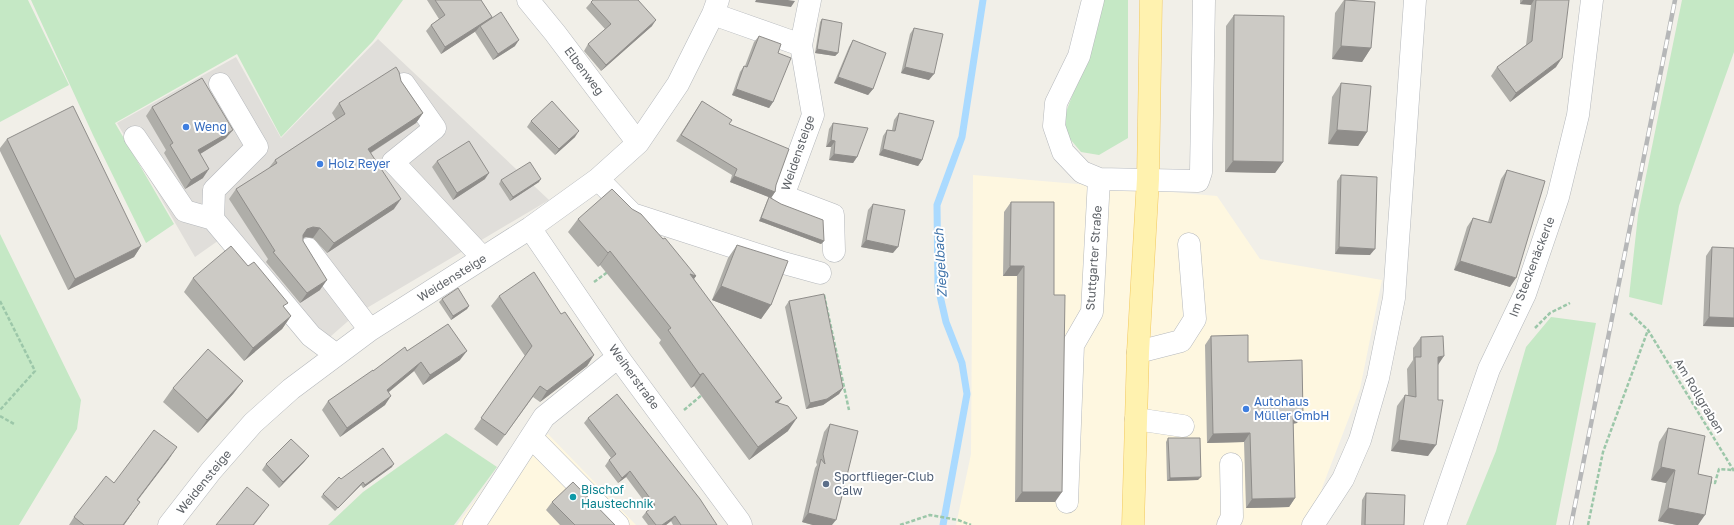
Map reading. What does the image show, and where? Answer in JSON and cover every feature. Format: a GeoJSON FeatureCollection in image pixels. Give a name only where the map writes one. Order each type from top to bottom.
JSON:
{"type":"FeatureCollection","features":[{"type":"Feature","properties":{"kind":"main road"},"geometry":{"type":"LineString","coordinates":[[1133,525],[1138,352],[1148,179],[1151,0]]}},
{"type":"Feature","properties":{"kind":"street","name":"Elbenweg"},"geometry":{"type":"LineString","coordinates":[[528,0],[555,33],[638,143]]}},
{"type":"Feature","properties":{"kind":"street","name":"Weidensteige"},"geometry":{"type":"LineString","coordinates":[[810,0],[801,45],[813,115],[783,196],[833,215],[834,251]]}},
{"type":"Feature","properties":{"kind":"street"},"geometry":{"type":"LineString","coordinates":[[1093,0],[1079,56],[1056,102],[1054,126],[1063,152],[1082,172],[1099,179],[1198,181],[1201,172],[1204,0]]}},
{"type":"Feature","properties":{"kind":"street"},"geometry":{"type":"LineString","coordinates":[[1313,525],[1343,479],[1360,440],[1378,378],[1394,298],[1415,0]]}},
{"type":"Feature","properties":{"kind":"street","name":"Im Steckenäckerle"},"geometry":{"type":"LineString","coordinates":[[1436,525],[1489,369],[1525,294],[1558,197],[1578,115],[1592,0]]}},
{"type":"Feature","properties":{"kind":"street","name":"Weidensteige"},"geometry":{"type":"LineString","coordinates":[[169,525],[211,471],[253,423],[291,389],[335,354],[370,330],[530,228],[598,179],[638,143],[678,84],[716,7],[801,45]]}},
{"type":"Feature","properties":{"kind":"street"},"geometry":{"type":"LineString","coordinates":[[213,219],[214,190],[257,147],[220,84]]}},
{"type":"Feature","properties":{"kind":"street"},"geometry":{"type":"LineString","coordinates":[[404,84],[434,128],[393,162],[483,258]]}},
{"type":"Feature","properties":{"kind":"street"},"geometry":{"type":"LineString","coordinates":[[135,137],[185,211],[213,219],[311,336],[335,354]]}},
{"type":"Feature","properties":{"kind":"street"},"geometry":{"type":"LineString","coordinates":[[598,179],[632,214],[780,262],[820,273]]}},
{"type":"Feature","properties":{"kind":"street","name":"Stuttgarter Straße"},"geometry":{"type":"LineString","coordinates":[[1067,502],[1074,345],[1092,312],[1099,179]]}},
{"type":"Feature","properties":{"kind":"street","name":"Weiherstraße"},"geometry":{"type":"LineString","coordinates":[[530,228],[618,357],[739,521],[740,525]]}},
{"type":"Feature","properties":{"kind":"street"},"geometry":{"type":"LineString","coordinates":[[1138,352],[1182,341],[1195,319],[1189,244]]}},
{"type":"Feature","properties":{"kind":"street"},"geometry":{"type":"LineString","coordinates":[[308,250],[370,330]]}},
{"type":"Feature","properties":{"kind":"street"},"geometry":{"type":"LineString","coordinates":[[474,525],[544,416],[618,357]]}},
{"type":"Feature","properties":{"kind":"street"},"geometry":{"type":"LineString","coordinates":[[1136,419],[1183,426]]}},
{"type":"Feature","properties":{"kind":"street"},"geometry":{"type":"LineString","coordinates":[[531,437],[618,525]]}},
{"type":"Feature","properties":{"kind":"street"},"geometry":{"type":"LineString","coordinates":[[1228,525],[1232,517],[1232,464]]}},
{"type":"Feature","properties":{"kind":"path"},"geometry":{"type":"LineString","coordinates":[[577,296],[613,267]]}},
{"type":"Feature","properties":{"kind":"path"},"geometry":{"type":"LineString","coordinates":[[820,273],[849,410]]}},
{"type":"Feature","properties":{"kind":"path"},"geometry":{"type":"LineString","coordinates":[[0,301],[35,371],[0,410]]}},
{"type":"Feature","properties":{"kind":"path"},"geometry":{"type":"LineString","coordinates":[[1531,332],[1550,313],[1570,303]]}},
{"type":"Feature","properties":{"kind":"path","name":"Am Rollgraben"},"geometry":{"type":"LineString","coordinates":[[1630,313],[1648,330],[1734,470]]}},
{"type":"Feature","properties":{"kind":"path"},"geometry":{"type":"LineString","coordinates":[[1588,525],[1603,452],[1648,330]]}},
{"type":"Feature","properties":{"kind":"path"},"geometry":{"type":"LineString","coordinates":[[667,423],[708,390]]}},
{"type":"Feature","properties":{"kind":"path"},"geometry":{"type":"LineString","coordinates":[[0,416],[14,424]]}},
{"type":"Feature","properties":{"kind":"path"},"geometry":{"type":"LineString","coordinates":[[1700,481],[1715,483],[1719,469],[1734,470]]}},
{"type":"Feature","properties":{"kind":"path"},"geometry":{"type":"LineString","coordinates":[[900,525],[930,515],[958,520],[971,525]]}},
{"type":"Feature","properties":{"kind":"shaded area"},"geometry":{"type":"Polygon","coordinates":[[[378,39],[549,200],[355,315],[314,351],[222,238],[195,257],[117,123],[236,57],[281,138],[378,39]]]}},
{"type":"Feature","properties":{"kind":"shaded area"},"geometry":{"type":"Polygon","coordinates":[[[973,175],[1217,196],[1260,259],[1382,280],[1360,389],[1322,488],[1317,525],[956,525],[971,454],[973,175]]]}},
{"type":"Feature","properties":{"kind":"shaded area"},"geometry":{"type":"Polygon","coordinates":[[[548,434],[636,525],[457,525],[497,471],[548,434]]]}},
{"type":"Feature","properties":{"kind":"green space"},"geometry":{"type":"Polygon","coordinates":[[[0,0],[28,0],[69,85],[0,122],[0,0]]]}},
{"type":"Feature","properties":{"kind":"green space"},"geometry":{"type":"Polygon","coordinates":[[[31,0],[403,0],[373,41],[281,137],[237,54],[115,123],[174,224],[146,243],[93,135],[31,0]]]}},
{"type":"Feature","properties":{"kind":"green space"},"geometry":{"type":"Polygon","coordinates":[[[1104,0],[1128,0],[1128,138],[1099,155],[1081,152],[1065,133],[1066,112],[1096,33],[1104,0]]]}},
{"type":"Feature","properties":{"kind":"green space"},"geometry":{"type":"Polygon","coordinates":[[[1682,0],[1734,0],[1734,52],[1679,206],[1662,305],[1629,297],[1638,215],[1682,0]]]}},
{"type":"Feature","properties":{"kind":"green space"},"geometry":{"type":"Polygon","coordinates":[[[0,234],[81,400],[77,429],[19,525],[0,525],[0,234]]]}},
{"type":"Feature","properties":{"kind":"green space"},"geometry":{"type":"Polygon","coordinates":[[[1551,317],[1596,323],[1556,525],[1466,525],[1496,451],[1526,347],[1551,317]]]}},
{"type":"Feature","properties":{"kind":"green space"},"geometry":{"type":"Polygon","coordinates":[[[446,433],[497,467],[454,525],[328,525],[363,492],[446,433]]]}},
{"type":"Feature","properties":{"kind":"building"},"geometry":{"type":"Polygon","coordinates":[[[435,0],[481,0],[492,17],[445,47],[431,25],[445,15],[435,0]]]}},
{"type":"Feature","properties":{"kind":"building"},"geometry":{"type":"Polygon","coordinates":[[[593,0],[638,0],[656,20],[606,65],[588,44],[611,24],[591,2],[593,0]]]}},
{"type":"Feature","properties":{"kind":"building"},"geometry":{"type":"Polygon","coordinates":[[[1345,0],[1375,2],[1371,48],[1341,46],[1345,0]]]}},
{"type":"Feature","properties":{"kind":"building"},"geometry":{"type":"Polygon","coordinates":[[[1536,0],[1569,0],[1562,58],[1516,93],[1497,67],[1532,41],[1536,0]]]}},
{"type":"Feature","properties":{"kind":"building"},"geometry":{"type":"Polygon","coordinates":[[[501,12],[519,40],[498,54],[480,26],[501,12]]]}},
{"type":"Feature","properties":{"kind":"building"},"geometry":{"type":"Polygon","coordinates":[[[1234,15],[1284,16],[1283,162],[1233,161],[1234,15]]]}},
{"type":"Feature","properties":{"kind":"building"},"geometry":{"type":"Polygon","coordinates":[[[822,19],[842,23],[838,53],[817,49],[822,19]]]}},
{"type":"Feature","properties":{"kind":"building"},"geometry":{"type":"Polygon","coordinates":[[[914,28],[943,34],[934,74],[905,67],[914,28]]]}},
{"type":"Feature","properties":{"kind":"building"},"geometry":{"type":"Polygon","coordinates":[[[759,36],[781,44],[778,53],[791,58],[773,102],[736,89],[744,66],[747,67],[759,36]]]}},
{"type":"Feature","properties":{"kind":"building"},"geometry":{"type":"Polygon","coordinates":[[[853,40],[886,53],[873,89],[838,77],[853,40]]]}},
{"type":"Feature","properties":{"kind":"building","name":"Holz Reyer"},"geometry":{"type":"Polygon","coordinates":[[[396,67],[401,81],[423,113],[368,149],[401,199],[334,243],[320,228],[313,227],[307,229],[303,235],[303,241],[327,280],[307,293],[273,252],[275,251],[236,189],[277,163],[275,160],[345,114],[339,103],[396,67]]]}},
{"type":"Feature","properties":{"kind":"building","name":"Weng"},"geometry":{"type":"Polygon","coordinates":[[[202,78],[233,130],[198,150],[209,169],[191,180],[170,145],[173,143],[152,107],[202,78]]]}},
{"type":"Feature","properties":{"kind":"building"},"geometry":{"type":"Polygon","coordinates":[[[1341,83],[1371,86],[1367,132],[1337,130],[1341,83]]]}},
{"type":"Feature","properties":{"kind":"building"},"geometry":{"type":"Polygon","coordinates":[[[552,101],[579,131],[559,149],[531,121],[552,101]]]}},
{"type":"Feature","properties":{"kind":"building"},"geometry":{"type":"Polygon","coordinates":[[[702,101],[732,120],[729,124],[789,149],[776,185],[775,192],[734,176],[737,169],[681,135],[702,101]]]}},
{"type":"Feature","properties":{"kind":"building"},"geometry":{"type":"Polygon","coordinates":[[[73,106],[141,246],[75,279],[7,139],[73,106]]]}},
{"type":"Feature","properties":{"kind":"building"},"geometry":{"type":"Polygon","coordinates":[[[899,113],[934,121],[922,160],[883,149],[887,130],[895,131],[899,113]]]}},
{"type":"Feature","properties":{"kind":"building"},"geometry":{"type":"Polygon","coordinates":[[[833,123],[868,128],[857,157],[834,154],[835,141],[831,140],[833,123]]]}},
{"type":"Feature","properties":{"kind":"building"},"geometry":{"type":"Polygon","coordinates":[[[469,141],[489,173],[457,193],[437,161],[469,141]]]}},
{"type":"Feature","properties":{"kind":"building"},"geometry":{"type":"Polygon","coordinates":[[[530,162],[541,179],[513,197],[501,180],[530,162]]]}},
{"type":"Feature","properties":{"kind":"building"},"geometry":{"type":"Polygon","coordinates":[[[1507,170],[1545,181],[1516,278],[1460,261],[1473,218],[1491,223],[1507,170]]]}},
{"type":"Feature","properties":{"kind":"building"},"geometry":{"type":"Polygon","coordinates":[[[1341,175],[1377,177],[1375,249],[1339,247],[1341,175]]]}},
{"type":"Feature","properties":{"kind":"building"},"geometry":{"type":"Polygon","coordinates":[[[612,189],[632,209],[641,214],[663,239],[665,238],[696,276],[690,274],[782,398],[775,402],[788,406],[797,418],[758,447],[703,373],[700,375],[668,330],[671,328],[610,251],[608,253],[578,219],[612,189]]]}},
{"type":"Feature","properties":{"kind":"building"},"geometry":{"type":"Polygon","coordinates":[[[769,197],[781,204],[823,220],[824,241],[761,218],[769,197]]]}},
{"type":"Feature","properties":{"kind":"building"},"geometry":{"type":"Polygon","coordinates":[[[1011,202],[1054,202],[1054,295],[1065,295],[1062,492],[1022,492],[1024,266],[1010,266],[1011,202]]]}},
{"type":"Feature","properties":{"kind":"building"},"geometry":{"type":"Polygon","coordinates":[[[873,204],[905,210],[898,247],[866,240],[873,204]]]}},
{"type":"Feature","properties":{"kind":"building"},"geometry":{"type":"Polygon","coordinates":[[[737,245],[788,261],[771,305],[721,286],[737,245]]]}},
{"type":"Feature","properties":{"kind":"building"},"geometry":{"type":"Polygon","coordinates":[[[231,246],[248,266],[254,262],[288,303],[283,306],[291,316],[253,348],[193,278],[231,246]]]}},
{"type":"Feature","properties":{"kind":"building"},"geometry":{"type":"Polygon","coordinates":[[[1712,247],[1734,248],[1734,318],[1709,317],[1712,247]]]}},
{"type":"Feature","properties":{"kind":"building"},"geometry":{"type":"Polygon","coordinates":[[[534,272],[561,314],[565,312],[594,355],[547,391],[540,386],[505,435],[481,418],[532,346],[499,296],[534,272]]]}},
{"type":"Feature","properties":{"kind":"building"},"geometry":{"type":"Polygon","coordinates":[[[458,288],[469,306],[453,316],[442,299],[458,288]]]}},
{"type":"Feature","properties":{"kind":"building"},"geometry":{"type":"Polygon","coordinates":[[[824,294],[843,388],[827,399],[810,403],[789,301],[824,294]]]}},
{"type":"Feature","properties":{"kind":"building"},"geometry":{"type":"Polygon","coordinates":[[[448,324],[467,351],[430,375],[421,362],[387,390],[391,396],[347,428],[328,401],[373,371],[405,347],[407,351],[448,324]]]}},
{"type":"Feature","properties":{"kind":"building"},"geometry":{"type":"Polygon","coordinates":[[[1248,335],[1248,362],[1302,360],[1303,415],[1293,415],[1295,498],[1252,499],[1250,433],[1213,434],[1211,336],[1248,335]]]}},
{"type":"Feature","properties":{"kind":"building"},"geometry":{"type":"Polygon","coordinates":[[[1443,336],[1444,356],[1438,357],[1438,400],[1443,400],[1436,445],[1399,440],[1405,395],[1416,397],[1415,357],[1421,357],[1421,337],[1443,336]]]}},
{"type":"Feature","properties":{"kind":"building"},"geometry":{"type":"Polygon","coordinates":[[[208,349],[243,381],[207,420],[173,388],[208,349]]]}},
{"type":"Feature","properties":{"kind":"building"},"geometry":{"type":"Polygon","coordinates":[[[617,394],[700,499],[717,525],[681,525],[675,516],[662,525],[656,525],[646,512],[655,505],[630,471],[622,478],[609,460],[616,454],[588,418],[617,394]]]}},
{"type":"Feature","properties":{"kind":"building","name":"Sportflieger-Club Calw"},"geometry":{"type":"Polygon","coordinates":[[[830,424],[858,431],[836,520],[808,513],[821,459],[825,464],[823,454],[830,424]]]}},
{"type":"Feature","properties":{"kind":"building"},"geometry":{"type":"Polygon","coordinates":[[[1668,428],[1705,436],[1698,474],[1712,477],[1705,515],[1668,508],[1675,470],[1661,467],[1668,428]]]}},
{"type":"Feature","properties":{"kind":"building"},"geometry":{"type":"Polygon","coordinates":[[[154,430],[177,447],[137,500],[140,502],[123,525],[84,525],[74,517],[106,476],[114,483],[154,430]]]}},
{"type":"Feature","properties":{"kind":"building"},"geometry":{"type":"Polygon","coordinates":[[[1168,438],[1200,438],[1201,477],[1170,478],[1168,438]]]}},
{"type":"Feature","properties":{"kind":"building"},"geometry":{"type":"Polygon","coordinates":[[[291,439],[309,456],[283,482],[266,464],[291,439]]]}},
{"type":"Feature","properties":{"kind":"building"},"geometry":{"type":"Polygon","coordinates":[[[383,448],[394,464],[365,485],[363,482],[338,508],[323,494],[339,477],[341,479],[383,448]]]}},
{"type":"Feature","properties":{"kind":"building","name":"Bischof Haustechnik"},"geometry":{"type":"Polygon","coordinates":[[[573,482],[615,525],[575,525],[552,502],[573,482]]]}},
{"type":"Feature","properties":{"kind":"building"},"geometry":{"type":"Polygon","coordinates":[[[247,487],[269,505],[253,525],[216,525],[247,487]]]}},
{"type":"Feature","properties":{"kind":"building"},"geometry":{"type":"Polygon","coordinates":[[[1366,493],[1405,495],[1404,525],[1365,525],[1366,493]]]}},
{"type":"Feature","properties":{"kind":"waterway","name":"Ziegelbach"},"geometry":{"type":"LineString","coordinates":[[943,525],[967,394],[962,363],[946,322],[938,287],[937,205],[962,137],[983,0]]}},
{"type":"Feature","properties":{"kind":"railway"},"geometry":{"type":"LineString","coordinates":[[1571,525],[1675,0]]}},
{"type":"Feature","properties":{"kind":"place","name":"Weng"},"geometry":{"type":"Point","coordinates":[186,127]}},
{"type":"Feature","properties":{"kind":"place","name":"Holz Reyer"},"geometry":{"type":"Point","coordinates":[320,164]}},
{"type":"Feature","properties":{"kind":"place","name":"Autohaus Müller GmbH"},"geometry":{"type":"Point","coordinates":[1246,409]}},
{"type":"Feature","properties":{"kind":"place","name":"Sportflieger-Club Calw"},"geometry":{"type":"Point","coordinates":[826,484]}},
{"type":"Feature","properties":{"kind":"place","name":"Bischof Haustechnik"},"geometry":{"type":"Point","coordinates":[573,497]}}]}
